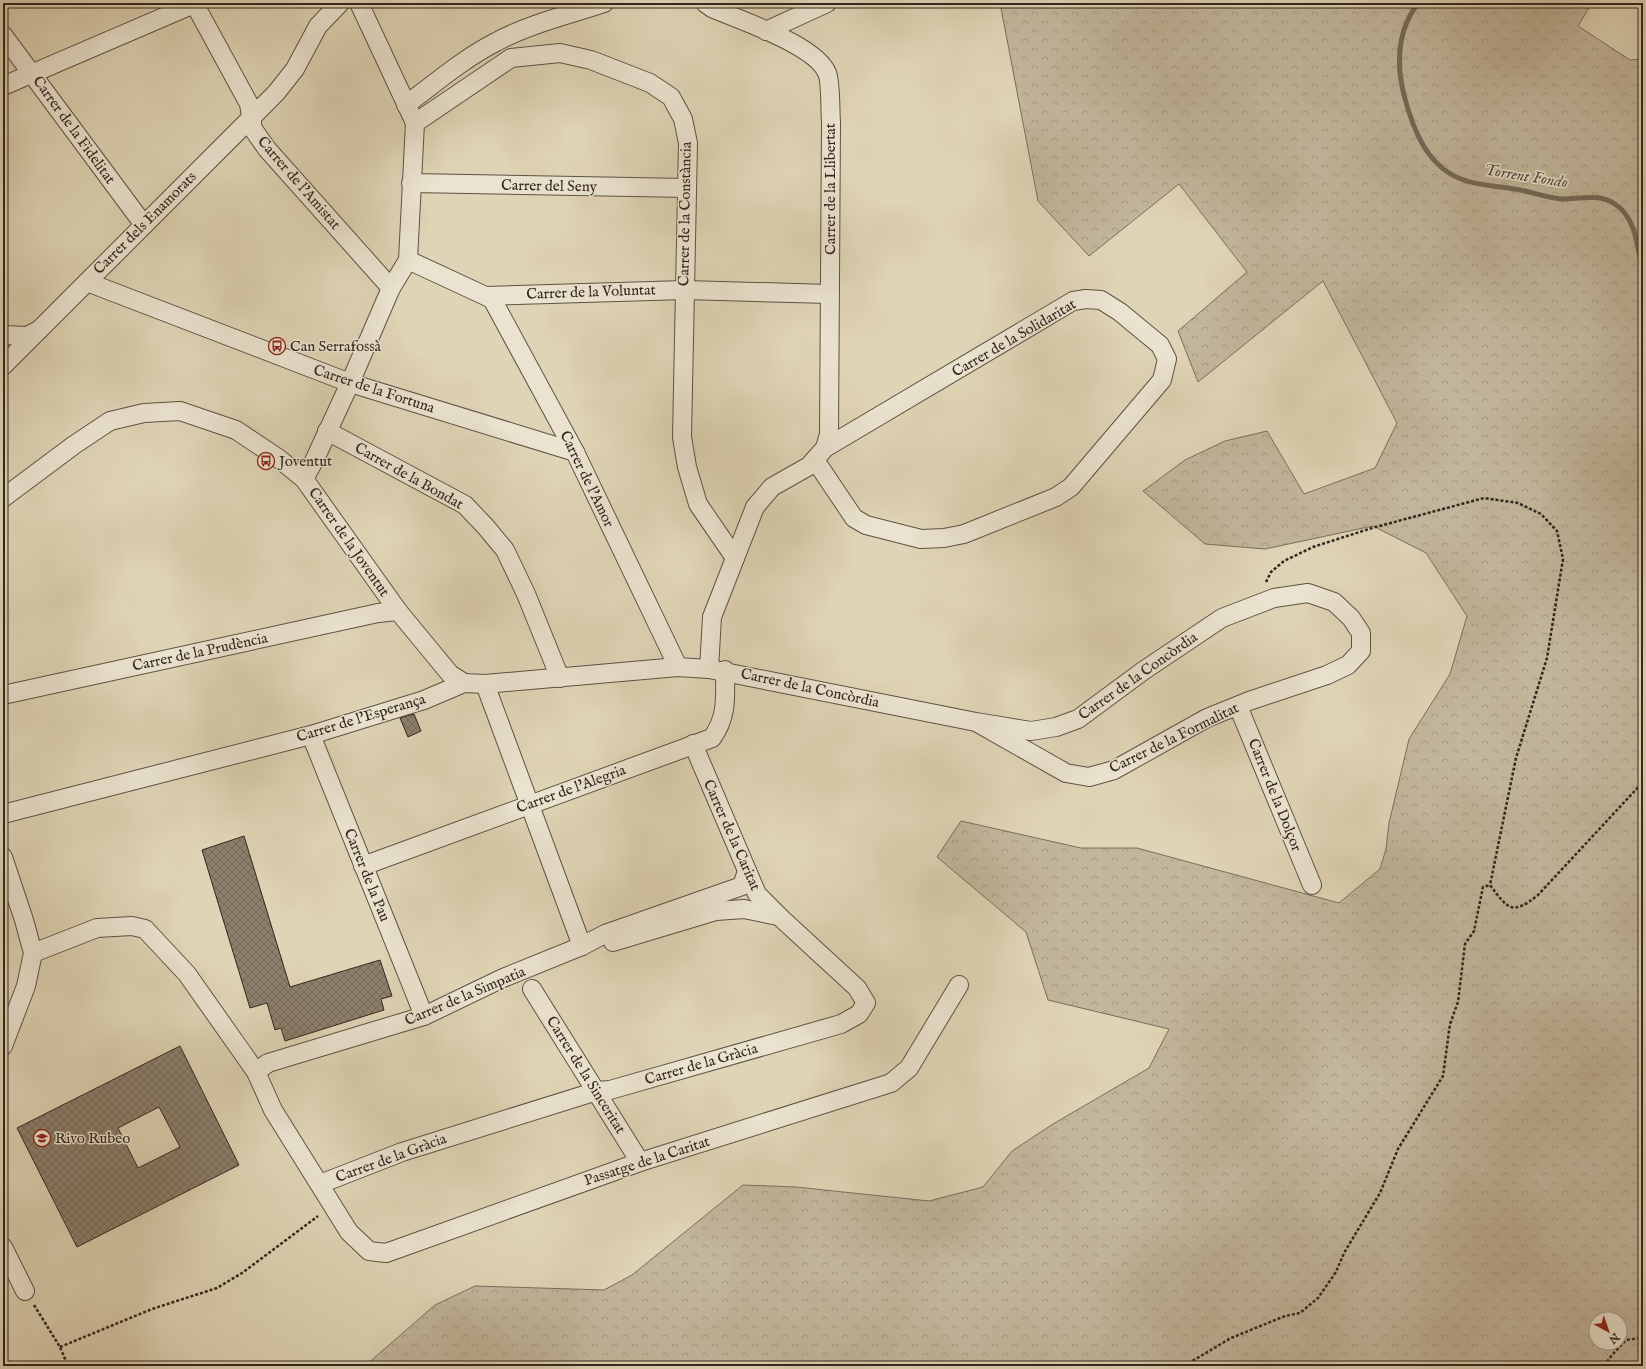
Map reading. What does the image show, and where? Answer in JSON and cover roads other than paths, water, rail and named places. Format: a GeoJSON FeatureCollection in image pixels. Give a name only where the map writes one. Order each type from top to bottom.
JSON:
{"type":"FeatureCollection","features":[{"type":"Feature","properties":{"kind":"street","name":"Carrer dels Enamorats"},"geometry":{"type":"LineString","coordinates":[[3,366],[276,92],[295,69],[318,26],[340,3]]}},
{"type":"Feature","properties":{"kind":"street"},"geometry":{"type":"LineString","coordinates":[[304,479],[314,461],[350,383],[391,288],[408,260],[415,123],[359,3]]}},
{"type":"Feature","properties":{"kind":"street"},"geometry":{"type":"LineString","coordinates":[[406,105],[456,67],[496,42],[532,26],[604,3]]}},
{"type":"Feature","properties":{"kind":"street","name":"Carrer de la Llibertat"},"geometry":{"type":"LineString","coordinates":[[705,3],[712,8],[793,43],[815,58],[827,73],[831,122],[829,434],[820,454]]}},
{"type":"Feature","properties":{"kind":"street"},"geometry":{"type":"LineString","coordinates":[[766,31],[827,3]]}},
{"type":"Feature","properties":{"kind":"street","name":"Carrer de l'Amistat"},"geometry":{"type":"LineString","coordinates":[[194,4],[249,104],[253,129],[267,149],[391,288]]}},
{"type":"Feature","properties":{"kind":"street"},"geometry":{"type":"LineString","coordinates":[[3,86],[194,4]]}},
{"type":"Feature","properties":{"kind":"street","name":"Carrer de la Fidelitat"},"geometry":{"type":"LineString","coordinates":[[3,35],[144,224]]}},
{"type":"Feature","properties":{"kind":"street","name":"Carrer de la Constància"},"geometry":{"type":"LineString","coordinates":[[415,123],[511,58],[560,53],[591,60],[650,83],[671,96],[683,119],[688,143],[682,437],[687,467],[698,504],[735,558]]}},
{"type":"Feature","properties":{"kind":"street","name":"Carrer del Seny"},"geometry":{"type":"LineString","coordinates":[[411,183],[687,188]]}},
{"type":"Feature","properties":{"kind":"street","name":"Carrer de la Voluntat"},"geometry":{"type":"LineString","coordinates":[[408,260],[486,296],[685,290],[830,294]]}},
{"type":"Feature","properties":{"kind":"street","name":"Carrer de la Fortuna"},"geometry":{"type":"LineString","coordinates":[[86,282],[350,383],[575,452]]}},
{"type":"Feature","properties":{"kind":"street","name":"Carrer de l'Amor"},"geometry":{"type":"LineString","coordinates":[[486,296],[492,298],[575,452],[678,667]]}},
{"type":"Feature","properties":{"kind":"street","name":"Carrer de la Solidaritat"},"geometry":{"type":"LineString","coordinates":[[735,558],[755,507],[772,487],[809,466],[820,454],[1073,301],[1086,299],[1101,300],[1120,312],[1160,345],[1167,360],[1162,380],[1071,487],[1056,497],[964,534],[944,538],[921,539],[866,525],[854,518],[820,454]]}},
{"type":"Feature","properties":{"kind":"street","name":"Carrer dels Enamorats"},"geometry":{"type":"LineString","coordinates":[[3,335],[27,336],[40,330]]}},
{"type":"Feature","properties":{"kind":"street","name":"Carrer de la Joventut"},"geometry":{"type":"LineString","coordinates":[[3,498],[74,445],[110,421],[144,413],[180,411],[236,430],[278,458],[304,479],[398,611],[450,674],[464,683]]}},
{"type":"Feature","properties":{"kind":"street","name":"Carrer de la Bondat"},"geometry":{"type":"LineString","coordinates":[[327,431],[465,505],[485,526],[505,550],[526,594],[560,678]]}},
{"type":"Feature","properties":{"kind":"street","name":"Carrer de l'Alegria"},"geometry":{"type":"LineString","coordinates":[[363,866],[692,744],[712,738],[720,727],[724,714],[717,669],[712,617],[735,558]]}},
{"type":"Feature","properties":{"kind":"street","name":"Carrer de la Concòrdia"},"geometry":{"type":"LineString","coordinates":[[717,669],[976,722],[1031,731],[1056,727],[1078,719],[1143,671],[1222,618],[1274,598],[1308,593],[1334,602],[1351,618]]}},
{"type":"Feature","properties":{"kind":"street","name":"Carrer de la Prudència"},"geometry":{"type":"LineString","coordinates":[[3,696],[378,613],[398,611]]}},
{"type":"Feature","properties":{"kind":"street","name":"Carrer de la Formalitat"},"geometry":{"type":"LineString","coordinates":[[976,722],[1066,773],[1089,777],[1114,770],[1207,718],[1327,676],[1348,665],[1361,651],[1361,633],[1351,618]]}},
{"type":"Feature","properties":{"kind":"street","name":"Carrer de l'Esperança"},"geometry":{"type":"LineString","coordinates":[[3,814],[312,734],[424,700],[464,683],[485,684],[678,667],[717,669]]}},
{"type":"Feature","properties":{"kind":"street"},"geometry":{"type":"LineString","coordinates":[[485,684],[528,805],[582,946]]}},
{"type":"Feature","properties":{"kind":"street","name":"Carrer de la Dolçor"},"geometry":{"type":"LineString","coordinates":[[1238,706],[1312,885]]}},
{"type":"Feature","properties":{"kind":"street","name":"Carrer de la Pau"},"geometry":{"type":"LineString","coordinates":[[312,734],[363,866],[424,1016]]}},
{"type":"Feature","properties":{"kind":"street","name":"Carrer de la Caritat"},"geometry":{"type":"LineString","coordinates":[[692,744],[757,894],[778,916],[857,988],[866,1003]]}},
{"type":"Feature","properties":{"kind":"street"},"geometry":{"type":"LineString","coordinates":[[3,857],[24,920],[33,953],[26,986],[3,1046]]}},
{"type":"Feature","properties":{"kind":"street","name":"Carrer de la Simpatia"},"geometry":{"type":"LineString","coordinates":[[256,1072],[268,1064],[424,1016],[503,978],[582,946],[605,934],[742,886],[747,871]]}},
{"type":"Feature","properties":{"kind":"street","name":"Carrer de la Simpatia"},"geometry":{"type":"LineString","coordinates":[[582,946],[617,942],[716,911],[744,909],[778,916]]}},
{"type":"Feature","properties":{"kind":"street","name":"Carrer de la Gràcia"},"geometry":{"type":"LineString","coordinates":[[33,953],[97,928],[132,926],[145,929],[187,974],[256,1072],[273,1110],[320,1184],[402,1152],[597,1091],[610,1090],[841,1024],[859,1014],[866,1003]]}},
{"type":"Feature","properties":{"kind":"street","name":"Passatge de la Caritat"},"geometry":{"type":"LineString","coordinates":[[320,1184],[349,1232],[369,1251],[386,1253],[640,1162],[891,1083],[909,1068],[959,985]]}},
{"type":"Feature","properties":{"kind":"street","name":"Carrer de la Sinceritat"},"geometry":{"type":"LineString","coordinates":[[532,988],[640,1162]]}},
{"type":"Feature","properties":{"kind":"street"},"geometry":{"type":"LineString","coordinates":[[3,1248],[24,1291]]}},
{"type":"Feature","properties":{"kind":"waterway","name":"Torrent Fondo"},"geometry":{"type":"LineString","coordinates":[[1418,3],[1411,14],[1402,36],[1399,59],[1401,83],[1412,122],[1424,147],[1432,158],[1453,176],[1473,183],[1520,190],[1562,199],[1589,197],[1596,198],[1615,204],[1622,210],[1632,226],[1638,246],[1643,275]]}},
{"type":"Feature","properties":{"kind":"place","name":"Can Serrafossà"},"geometry":{"type":"Point","coordinates":[277,346]}},
{"type":"Feature","properties":{"kind":"place","name":"Joventut"},"geometry":{"type":"Point","coordinates":[266,461]}},
{"type":"Feature","properties":{"kind":"place","name":"Rivo Rubeo"},"geometry":{"type":"Point","coordinates":[42,1138]}}]}
